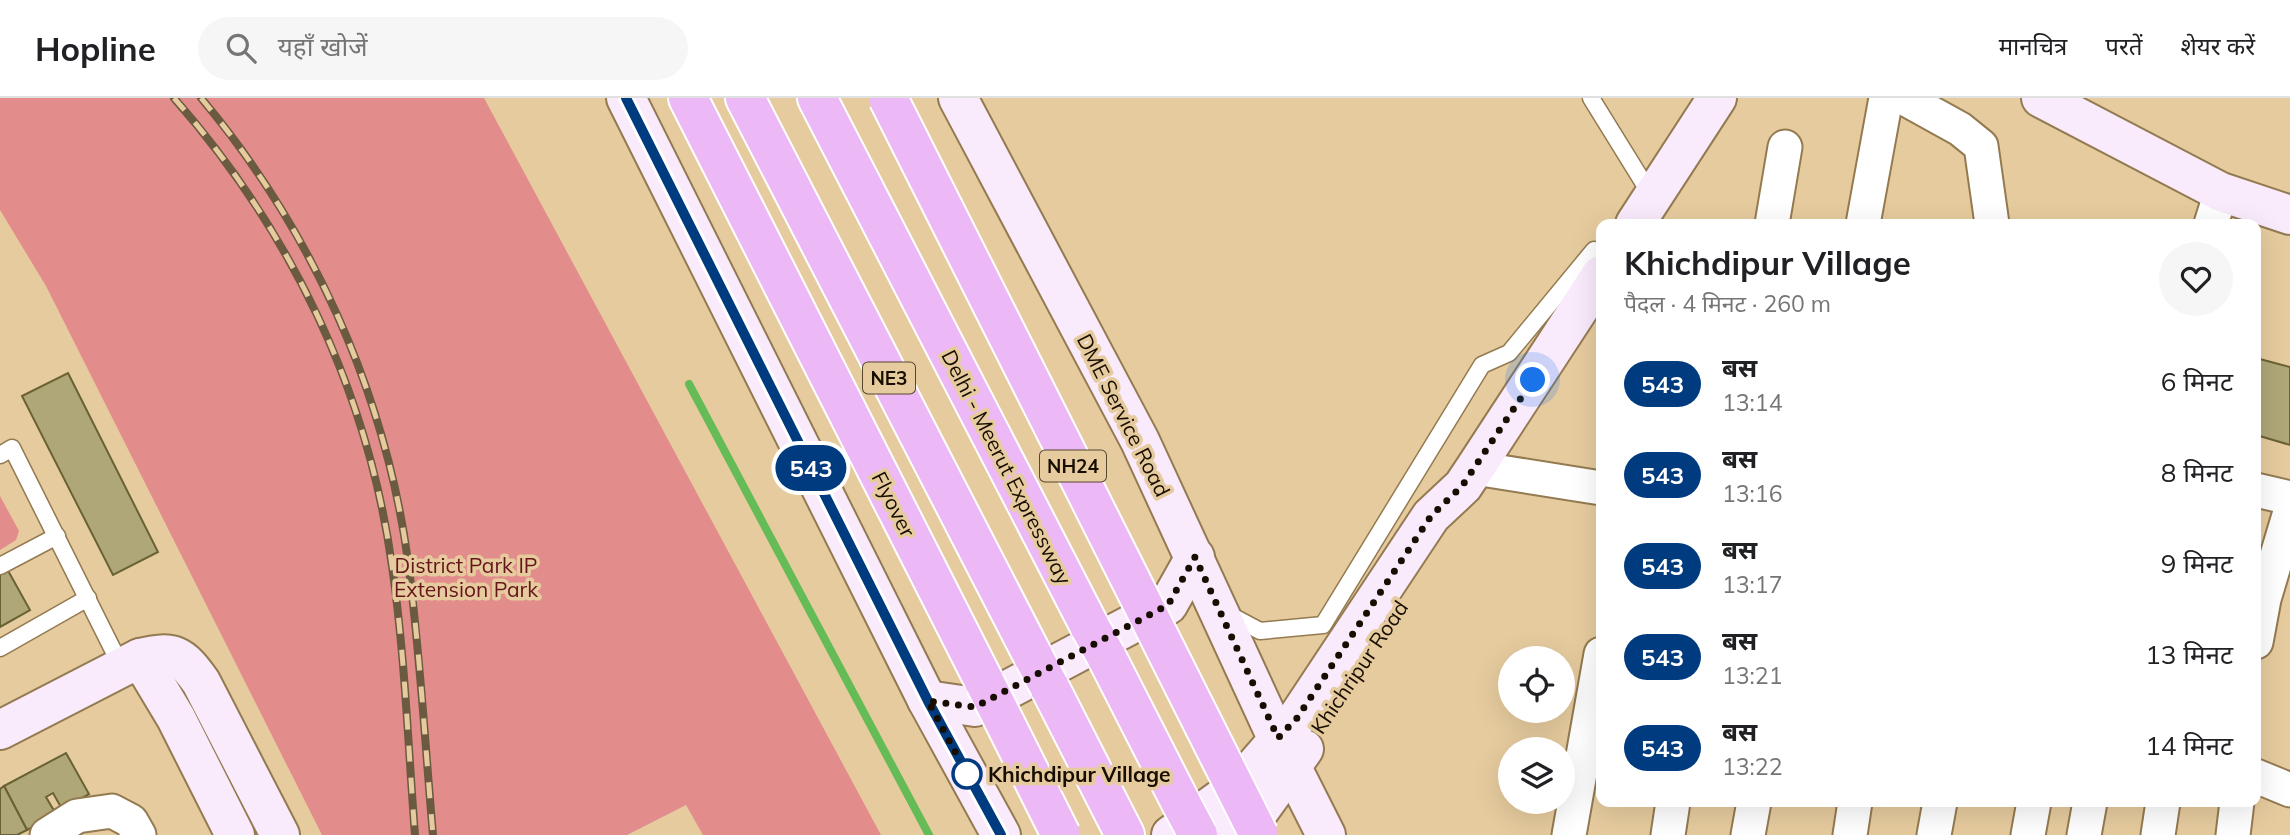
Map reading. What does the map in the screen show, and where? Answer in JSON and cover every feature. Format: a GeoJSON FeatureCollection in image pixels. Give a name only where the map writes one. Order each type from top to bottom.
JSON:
{"type":"FeatureCollection","features":[{"type":"Feature","properties":{"kind":"highway","name":"Flyover"},"geometry":{"type":"LineString","coordinates":[[688,98],[1061,835]]}},
{"type":"Feature","properties":{"kind":"highway","name":"NE3"},"geometry":{"type":"LineString","coordinates":[[745,98],[1125,835]]}},
{"type":"Feature","properties":{"kind":"highway","name":"Delhi - Meerut Expressway"},"geometry":{"type":"LineString","coordinates":[[817,98],[1098,642],[1183,824]]}},
{"type":"Feature","properties":{"kind":"highway","name":"NH24"},"geometry":{"type":"LineString","coordinates":[[888,98],[1259,835]]}},
{"type":"Feature","properties":{"kind":"street"},"geometry":{"type":"LineString","coordinates":[[626,98],[928,701],[1001,835]]}},
{"type":"Feature","properties":{"kind":"street","name":"DME Service Road"},"geometry":{"type":"LineString","coordinates":[[958,98],[1140,440],[1326,835]]}},
{"type":"Feature","properties":{"kind":"street"},"geometry":{"type":"LineString","coordinates":[[1644,210],[1717,98]]}},
{"type":"Feature","properties":{"kind":"street"},"geometry":{"type":"LineString","coordinates":[[1864,219],[1886,98]]}},
{"type":"Feature","properties":{"kind":"street"},"geometry":{"type":"LineString","coordinates":[[1904,98],[1960,130],[1981,146],[1991,219]]}},
{"type":"Feature","properties":{"kind":"street"},"geometry":{"type":"LineString","coordinates":[[2041,98],[2216,208],[2290,215]]}},
{"type":"Feature","properties":{"kind":"street"},"geometry":{"type":"LineString","coordinates":[[1773,219],[1785,147]]}},
{"type":"Feature","properties":{"kind":"street","name":"Khichripur Road"},"geometry":{"type":"LineString","coordinates":[[1232,835],[1255,817],[1285,752],[1297,718],[1431,516],[1469,477],[1596,266]]}},
{"type":"Feature","properties":{"kind":"street"},"geometry":{"type":"LineString","coordinates":[[1469,477],[1596,488]]}},
{"type":"Feature","properties":{"kind":"street"},"geometry":{"type":"LineString","coordinates":[[2261,491],[2290,499]]}},
{"type":"Feature","properties":{"kind":"street"},"geometry":{"type":"LineString","coordinates":[[2261,627],[2270,601],[2290,512]]}},
{"type":"Feature","properties":{"kind":"street"},"geometry":{"type":"LineString","coordinates":[[928,701],[975,707],[1168,605],[1195,557]]}},
{"type":"Feature","properties":{"kind":"street"},"geometry":{"type":"LineString","coordinates":[[0,730],[131,663],[164,653],[175,654],[187,662],[201,682],[280,835]]}},
{"type":"Feature","properties":{"kind":"street"},"geometry":{"type":"LineString","coordinates":[[131,663],[176,718],[235,835]]}},
{"type":"Feature","properties":{"kind":"street"},"geometry":{"type":"LineString","coordinates":[[1569,835],[1596,682]]}},
{"type":"Feature","properties":{"kind":"street","name":"Khichripur Road"},"geometry":{"type":"LineString","coordinates":[[1183,824],[1285,752]]}},
{"type":"Feature","properties":{"kind":"street"},"geometry":{"type":"LineString","coordinates":[[2261,778],[2290,790]]}},
{"type":"Feature","properties":{"kind":"street"},"geometry":{"type":"LineString","coordinates":[[1668,835],[1672,807]]}},
{"type":"Feature","properties":{"kind":"street"},"geometry":{"type":"LineString","coordinates":[[1748,835],[1754,807]]}},
{"type":"Feature","properties":{"kind":"street"},"geometry":{"type":"LineString","coordinates":[[1850,835],[1854,807]]}},
{"type":"Feature","properties":{"kind":"street"},"geometry":{"type":"LineString","coordinates":[[1934,835],[1939,807]]}},
{"type":"Feature","properties":{"kind":"street"},"geometry":{"type":"LineString","coordinates":[[2028,835],[2033,807]]}},
{"type":"Feature","properties":{"kind":"street"},"geometry":{"type":"LineString","coordinates":[[2084,835],[2089,807]]}},
{"type":"Feature","properties":{"kind":"street"},"geometry":{"type":"LineString","coordinates":[[2158,835],[2162,807]]}},
{"type":"Feature","properties":{"kind":"street"},"geometry":{"type":"LineString","coordinates":[[2233,835],[2236,807]]}},
{"type":"Feature","properties":{"kind":"street"},"geometry":{"type":"LineString","coordinates":[[47,835],[77,816],[112,811],[131,821],[139,835]]}},
{"type":"Feature","properties":{"kind":"lane"},"geometry":{"type":"LineString","coordinates":[[1591,98],[1644,210]]}},
{"type":"Feature","properties":{"kind":"lane"},"geometry":{"type":"LineString","coordinates":[[1219,610],[1260,631],[1323,625],[1482,365],[1509,353],[1596,265]]}},
{"type":"Feature","properties":{"kind":"lane"},"geometry":{"type":"LineString","coordinates":[[0,454],[12,448],[88,598],[131,663]]}},
{"type":"Feature","properties":{"kind":"lane"},"geometry":{"type":"LineString","coordinates":[[0,566],[57,536]]}},
{"type":"Feature","properties":{"kind":"lane"},"geometry":{"type":"LineString","coordinates":[[0,648],[88,598]]}},
{"type":"Feature","properties":{"kind":"green space","name":"District Park IP Extension Park"},"geometry":{"type":"Polygon","coordinates":[[[0,98],[484,98],[881,835],[703,835],[686,805],[627,835],[322,835],[46,286],[0,210],[0,98]]]}},
{"type":"Feature","properties":{"kind":"green space"},"geometry":{"type":"Polygon","coordinates":[[[0,496],[19,531],[16,540],[0,550],[0,496]]]}},
{"type":"Feature","properties":{"kind":"building"},"geometry":{"type":"Polygon","coordinates":[[[2261,359],[2290,367],[2290,445],[2261,436],[2261,359]]]}},
{"type":"Feature","properties":{"kind":"building"},"geometry":{"type":"Polygon","coordinates":[[[68,373],[158,552],[113,575],[22,396],[68,373]]]}},
{"type":"Feature","properties":{"kind":"building"},"geometry":{"type":"Polygon","coordinates":[[[6,567],[30,610],[0,627],[0,571],[6,567]]]}},
{"type":"Feature","properties":{"kind":"building"},"geometry":{"type":"Polygon","coordinates":[[[66,753],[89,794],[62,809],[53,793],[46,797],[56,814],[27,830],[4,786],[66,753]]]}},
{"type":"Feature","properties":{"kind":"building"},"geometry":{"type":"Polygon","coordinates":[[[4,786],[27,830],[17,835],[0,835],[0,789],[4,786]]]}},
{"type":"Feature","properties":{"kind":"waterway"},"geometry":{"type":"LineString","coordinates":[[689,384],[929,835]]}},
{"type":"Feature","properties":{"kind":"railway"},"geometry":{"type":"LineString","coordinates":[[174,98],[216,149],[254,202],[288,258],[318,316],[343,376],[364,438],[380,501],[392,566],[403,667],[415,835]]}},
{"type":"Feature","properties":{"kind":"railway"},"geometry":{"type":"LineString","coordinates":[[201,98],[241,149],[277,202],[309,257],[361,374],[381,435],[397,498],[408,561],[433,835]]}},
{"type":"Feature","properties":{"kind":"bus line","name":"543"},"geometry":{"type":"LineString","coordinates":[[626,98],[928,701],[1001,835]]}},
{"type":"Feature","properties":{"kind":"place","name":"Khichdipur Village"},"geometry":{"type":"Point","coordinates":[967,774]}},
{"type":"Feature","properties":{"kind":"route"},"geometry":{"type":"LineString","coordinates":[[967,774],[928,701],[975,707],[1168,605],[1195,557],[1278,738],[1297,718],[1431,516],[1462,486],[1533,380]]}}]}
